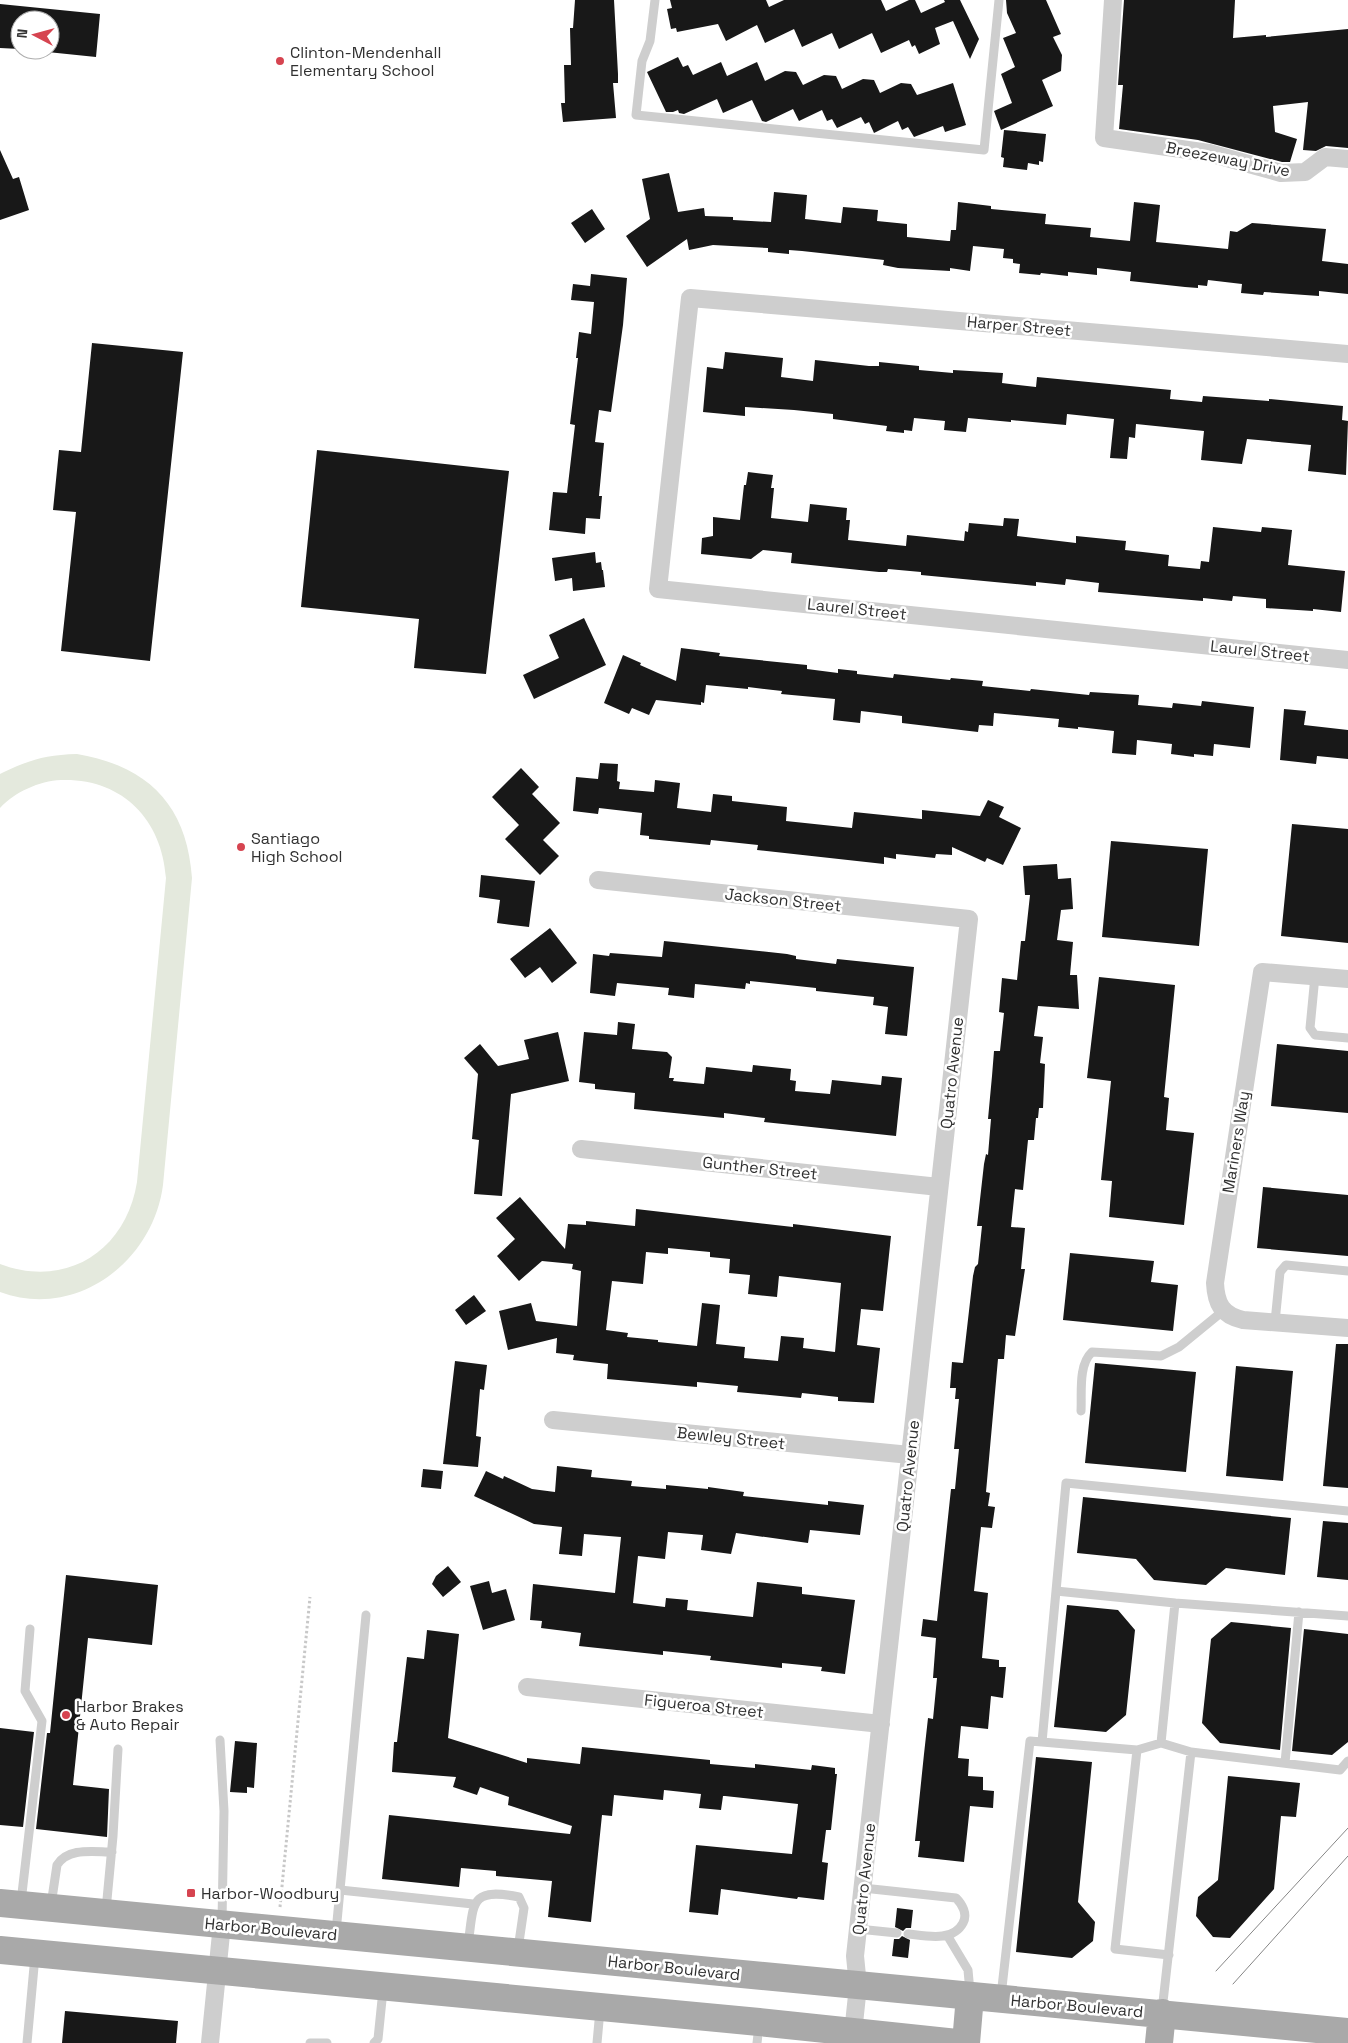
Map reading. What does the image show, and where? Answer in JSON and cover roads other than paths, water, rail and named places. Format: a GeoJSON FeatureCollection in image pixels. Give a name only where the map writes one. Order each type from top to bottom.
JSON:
{"type":"FeatureCollection","features":[{"type":"Feature","properties":{"kind":"main road","name":"Harbor Boulevard"},"geometry":{"type":"LineString","coordinates":[[10,1904],[1348,2032]]}},
{"type":"Feature","properties":{"kind":"main road"},"geometry":{"type":"LineString","coordinates":[[0,1950],[600,2007],[758,2032],[957,2043]]}},
{"type":"Feature","properties":{"kind":"main road"},"geometry":{"type":"LineString","coordinates":[[966,2043],[970,1996]]}},
{"type":"Feature","properties":{"kind":"main road"},"geometry":{"type":"LineString","coordinates":[[1159,2043],[1162,2014]]}},
{"type":"Feature","properties":{"kind":"street","name":"Breezeway Drive"},"geometry":{"type":"LineString","coordinates":[[1113,0],[1104,138],[1209,153],[1281,173],[1305,172],[1325,157],[1348,159]]}},
{"type":"Feature","properties":{"kind":"street","name":"Harper Street"},"geometry":{"type":"LineString","coordinates":[[690,298],[1348,354]]}},
{"type":"Feature","properties":{"kind":"street","name":"Laurel Street"},"geometry":{"type":"LineString","coordinates":[[690,298],[658,589],[1348,660]]}},
{"type":"Feature","properties":{"kind":"street","name":"Jackson Street"},"geometry":{"type":"LineString","coordinates":[[598,880],[969,919]]}},
{"type":"Feature","properties":{"kind":"street","name":"Quatro Avenue"},"geometry":{"type":"LineString","coordinates":[[854,2038],[858,1986],[855,1956],[969,919]]}},
{"type":"Feature","properties":{"kind":"street","name":"Mariners Way"},"geometry":{"type":"LineString","coordinates":[[1224,1311],[1216,1297],[1215,1283],[1262,972],[1315,976]]}},
{"type":"Feature","properties":{"kind":"street"},"geometry":{"type":"LineString","coordinates":[[1315,976],[1348,979]]}},
{"type":"Feature","properties":{"kind":"street","name":"Gunther Street"},"geometry":{"type":"LineString","coordinates":[[581,1150],[939,1187]]}},
{"type":"Feature","properties":{"kind":"street"},"geometry":{"type":"LineString","coordinates":[[1224,1311],[1232,1317],[1243,1320],[1348,1328]]}},
{"type":"Feature","properties":{"kind":"street","name":"Bewley Street"},"geometry":{"type":"LineString","coordinates":[[553,1420],[910,1455]]}},
{"type":"Feature","properties":{"kind":"street","name":"Figueroa Street"},"geometry":{"type":"LineString","coordinates":[[527,1687],[881,1724]]}},
{"type":"Feature","properties":{"kind":"street"},"geometry":{"type":"LineString","coordinates":[[210,2043],[222,1924]]}},
{"type":"Feature","properties":{"kind":"lane"},"geometry":{"type":"LineString","coordinates":[[655,0],[650,41],[642,61],[636,114],[984,150],[999,0]]}},
{"type":"Feature","properties":{"kind":"lane"},"geometry":{"type":"LineString","coordinates":[[1315,976],[1310,1028],[1315,1035],[1348,1038]]}},
{"type":"Feature","properties":{"kind":"lane"},"geometry":{"type":"LineString","coordinates":[[1275,1322],[1280,1272],[1286,1264],[1348,1271]]}},
{"type":"Feature","properties":{"kind":"lane"},"geometry":{"type":"LineString","coordinates":[[1081,1411],[1083,1369],[1087,1357],[1092,1352],[1161,1356],[1179,1347],[1224,1311]]}},
{"type":"Feature","properties":{"kind":"lane"},"geometry":{"type":"LineString","coordinates":[[1042,1742],[1066,1483],[1348,1511]]}},
{"type":"Feature","properties":{"kind":"lane"},"geometry":{"type":"LineString","coordinates":[[1056,1591],[1348,1616]]}},
{"type":"Feature","properties":{"kind":"lane"},"geometry":{"type":"LineString","coordinates":[[1161,1743],[1175,1602]]}},
{"type":"Feature","properties":{"kind":"lane"},"geometry":{"type":"LineString","coordinates":[[1285,1763],[1299,1612]]}},
{"type":"Feature","properties":{"kind":"lane"},"geometry":{"type":"LineString","coordinates":[[336,1935],[366,1615]]}},
{"type":"Feature","properties":{"kind":"lane"},"geometry":{"type":"LineString","coordinates":[[10,1904],[42,1721],[25,1691],[30,1629]]}},
{"type":"Feature","properties":{"kind":"lane"},"geometry":{"type":"LineString","coordinates":[[220,1740],[224,1811],[222,1924]]}},
{"type":"Feature","properties":{"kind":"lane"},"geometry":{"type":"LineString","coordinates":[[1000,1998],[1030,1741],[1137,1750],[1161,1743],[1191,1752],[1340,1770],[1348,1761]]}},
{"type":"Feature","properties":{"kind":"lane"},"geometry":{"type":"LineString","coordinates":[[105,1913],[112,1852],[118,1748]]}},
{"type":"Feature","properties":{"kind":"lane"},"geometry":{"type":"LineString","coordinates":[[1137,1750],[1115,1949],[1169,1955]]}},
{"type":"Feature","properties":{"kind":"lane"},"geometry":{"type":"LineString","coordinates":[[1162,2014],[1191,1752]]}},
{"type":"Feature","properties":{"kind":"lane"},"geometry":{"type":"LineString","coordinates":[[51,1908],[56,1865],[59,1862],[73,1853],[112,1852]]}},
{"type":"Feature","properties":{"kind":"lane"},"geometry":{"type":"LineString","coordinates":[[863,1888],[956,1898],[964,1906],[965,1920],[958,1932],[947,1935],[908,1934]]}},
{"type":"Feature","properties":{"kind":"lane"},"geometry":{"type":"LineString","coordinates":[[340,1890],[474,1904]]}},
{"type":"Feature","properties":{"kind":"lane"},"geometry":{"type":"LineString","coordinates":[[468,1947],[474,1904],[481,1896],[498,1893],[518,1897],[524,1908],[518,1953]]}},
{"type":"Feature","properties":{"kind":"lane"},"geometry":{"type":"LineString","coordinates":[[858,1929],[897,1933]]}},
{"type":"Feature","properties":{"kind":"lane"},"geometry":{"type":"LineString","coordinates":[[947,1935],[968,1970],[970,1996]]}},
{"type":"Feature","properties":{"kind":"lane"},"geometry":{"type":"LineString","coordinates":[[27,2043],[36,1954]]}},
{"type":"Feature","properties":{"kind":"lane"},"geometry":{"type":"LineString","coordinates":[[374,2043],[378,2039],[383,1986]]}},
{"type":"Feature","properties":{"kind":"lane"},"geometry":{"type":"LineString","coordinates":[[597,2043],[600,2007]]}},
{"type":"Feature","properties":{"kind":"lane"},"geometry":{"type":"LineString","coordinates":[[310,2043],[327,2043]]}},
{"type":"Feature","properties":{"kind":"tram line"},"geometry":{"type":"LineString","coordinates":[[1216,1971],[1348,1828]]}},
{"type":"Feature","properties":{"kind":"tram line"},"geometry":{"type":"LineString","coordinates":[[1233,1984],[1348,1856]]}},
{"type":"Feature","properties":{"kind":"place","name":"Clinton-Mendenhall Elementary School"},"geometry":{"type":"Point","coordinates":[280,61]}},
{"type":"Feature","properties":{"kind":"place","name":"Santiago High School"},"geometry":{"type":"Point","coordinates":[241,847]}},
{"type":"Feature","properties":{"kind":"place","name":"Harbor Brakes & Auto Repair"},"geometry":{"type":"Point","coordinates":[66,1715]}},
{"type":"Feature","properties":{"kind":"place","name":"Harbor-Woodbury"},"geometry":{"type":"Point","coordinates":[191,1893]}}]}
